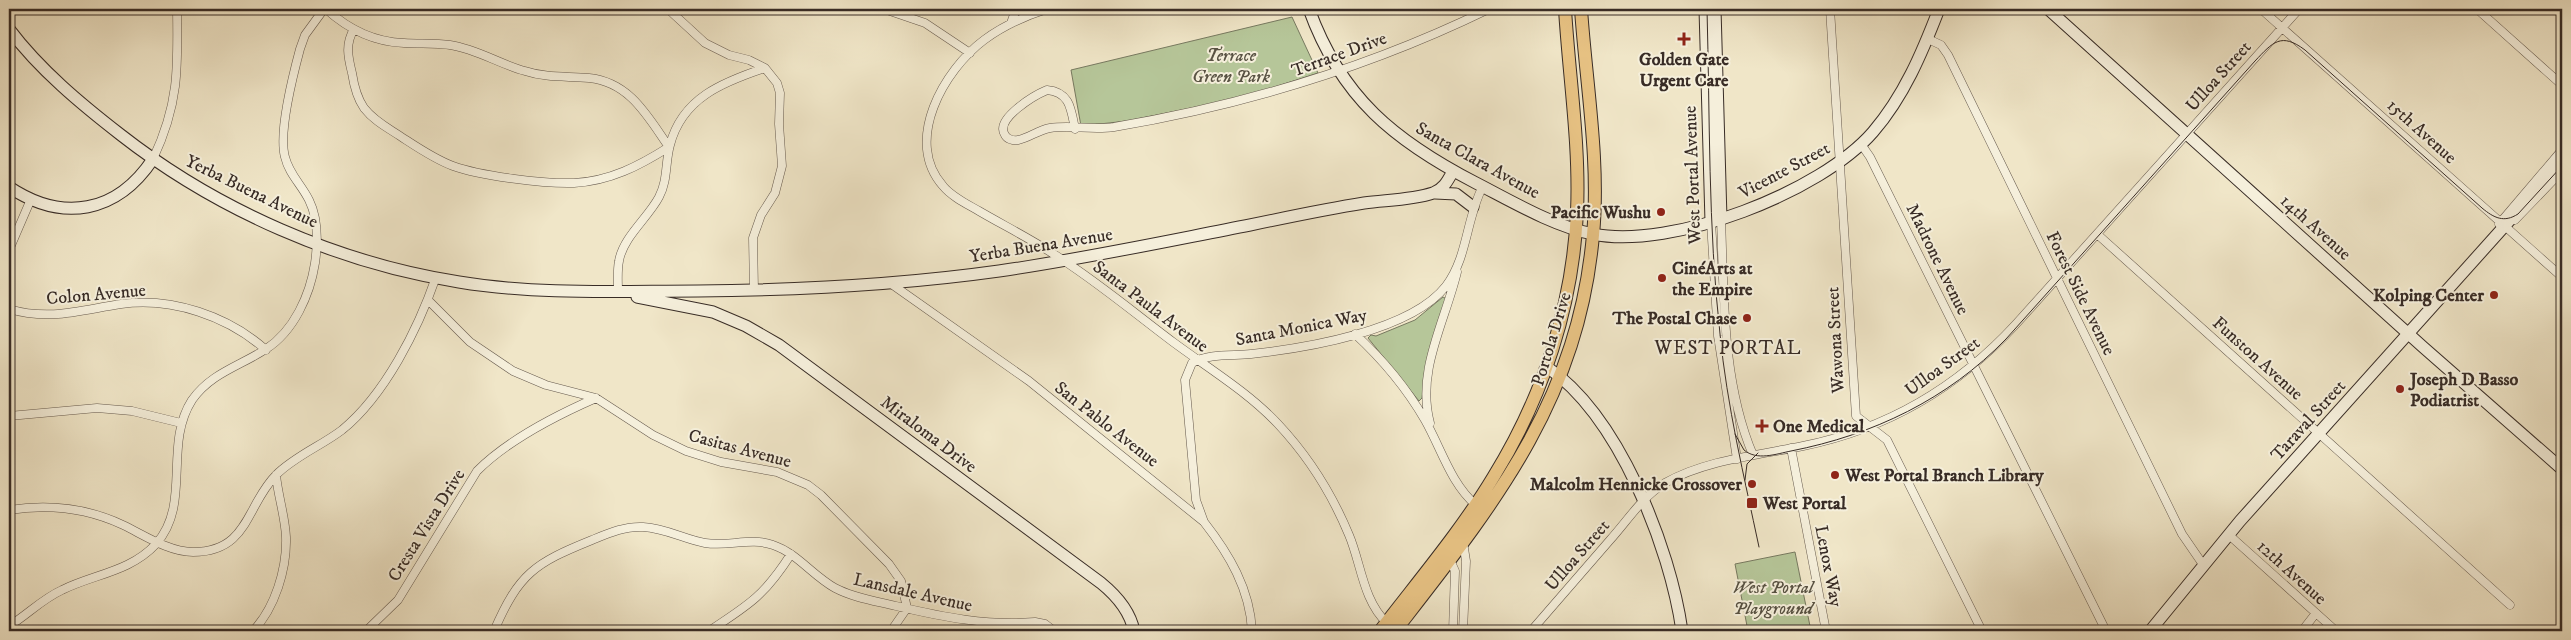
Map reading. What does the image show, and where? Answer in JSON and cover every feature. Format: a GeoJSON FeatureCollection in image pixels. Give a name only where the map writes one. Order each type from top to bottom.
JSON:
{"type":"FeatureCollection","features":[{"type":"Feature","properties":{"kind":"main road","name":"Portola Drive"},"geometry":{"type":"LineString","coordinates":[[1387,628],[1476,505],[1514,441],[1546,367],[1566,301],[1576,230],[1577,166],[1565,9]]}},
{"type":"Feature","properties":{"kind":"main road","name":"Portola Drive"},"geometry":{"type":"LineString","coordinates":[[1387,628],[1450,560],[1517,466],[1544,416],[1561,376],[1581,305],[1593,234],[1593,165],[1581,9]]}},
{"type":"Feature","properties":{"kind":"street"},"geometry":{"type":"LineString","coordinates":[[9,187],[31,200],[61,208],[93,206],[124,192],[135,182],[153,159],[167,128],[176,93],[177,9]]}},
{"type":"Feature","properties":{"kind":"street"},"geometry":{"type":"LineString","coordinates":[[9,626],[60,591],[134,562],[157,542],[165,530],[175,499],[176,452],[181,423],[187,409],[202,387],[226,370],[266,350],[292,324],[304,302],[312,280],[317,243],[313,212],[309,200],[288,168],[283,140],[300,49],[305,35],[325,9],[354,29],[393,42],[435,43],[466,48],[511,67],[541,75],[588,78],[614,84],[634,99],[669,147]]}},
{"type":"Feature","properties":{"kind":"street"},"geometry":{"type":"LineString","coordinates":[[668,9],[695,35],[711,46],[765,68],[777,83],[780,93],[779,124],[782,166],[775,193],[760,215],[753,238],[754,290]]}},
{"type":"Feature","properties":{"kind":"street"},"geometry":{"type":"LineString","coordinates":[[884,9],[925,23],[970,53]]}},
{"type":"Feature","properties":{"kind":"street"},"geometry":{"type":"LineString","coordinates":[[1012,23],[1016,9]]}},
{"type":"Feature","properties":{"kind":"street","name":"Santa Paula Avenue"},"geometry":{"type":"LineString","coordinates":[[1047,9],[1012,23],[970,53],[949,78],[934,108],[926,141],[930,165],[943,187],[953,195],[1064,261],[1264,410],[1302,452],[1334,501],[1357,553],[1372,603],[1387,628]]}},
{"type":"Feature","properties":{"kind":"street","name":"Santa Clara Avenue"},"geometry":{"type":"LineString","coordinates":[[1309,9],[1340,71],[1365,104],[1394,133],[1412,147],[1453,171],[1576,230],[1593,234]]}},
{"type":"Feature","properties":{"kind":"street","name":"Terrace Drive"},"geometry":{"type":"LineString","coordinates":[[1075,128],[1067,98],[1062,93],[1047,90],[1008,116],[1003,122],[1002,130],[1005,136],[1012,140],[1028,137],[1046,128],[1075,128],[1114,127],[1242,100],[1340,71],[1404,46],[1489,9]]}},
{"type":"Feature","properties":{"kind":"street","name":"West Portal Avenue"},"geometry":{"type":"LineString","coordinates":[[1705,9],[1716,220],[1730,361],[1742,427],[1753,455]]}},
{"type":"Feature","properties":{"kind":"street","name":"West Portal Avenue"},"geometry":{"type":"LineString","coordinates":[[1714,9],[1718,336],[1737,459]]}},
{"type":"Feature","properties":{"kind":"street","name":"Wawona Street"},"geometry":{"type":"LineString","coordinates":[[1830,9],[1854,409],[1856,416],[1887,440],[1982,631]]}},
{"type":"Feature","properties":{"kind":"street","name":"Vicente Street"},"geometry":{"type":"LineString","coordinates":[[1593,234],[1617,236],[1649,234],[1716,220],[1779,196],[1839,161],[1861,144],[1879,125],[1894,103],[1916,66],[1938,9]]}},
{"type":"Feature","properties":{"kind":"street","name":"14th Avenue"},"geometry":{"type":"LineString","coordinates":[[2048,9],[2408,334],[2562,469]]}},
{"type":"Feature","properties":{"kind":"street","name":"15th Avenue"},"geometry":{"type":"LineString","coordinates":[[2261,9],[2562,277]]}},
{"type":"Feature","properties":{"kind":"street","name":"Ulloa Street"},"geometry":{"type":"LineString","coordinates":[[1531,631],[1643,500],[1677,477],[1753,455],[1843,436],[1870,426],[1914,406],[1974,366],[2004,337],[2058,278],[2299,9]]}},
{"type":"Feature","properties":{"kind":"street"},"geometry":{"type":"LineString","coordinates":[[2477,9],[2562,85]]}},
{"type":"Feature","properties":{"kind":"street","name":"Yerba Buena Avenue"},"geometry":{"type":"LineString","coordinates":[[9,29],[44,69],[77,100],[153,159],[238,208],[317,243],[386,265],[461,282],[526,289],[618,292],[754,290],[890,283],[978,274],[1064,261],[1334,208],[1433,193],[1456,194],[1473,207]]}},
{"type":"Feature","properties":{"kind":"street"},"geometry":{"type":"LineString","coordinates":[[354,29],[347,52],[355,88],[365,109],[384,126],[428,154],[454,166],[540,181],[574,183],[609,177],[626,171],[669,147]]}},
{"type":"Feature","properties":{"kind":"street","name":"Forest Side Avenue"},"geometry":{"type":"LineString","coordinates":[[1928,38],[1941,45],[1948,54],[2182,534],[2204,566]]}},
{"type":"Feature","properties":{"kind":"street"},"geometry":{"type":"LineString","coordinates":[[618,292],[619,261],[623,249],[660,196],[668,173],[669,147],[679,122],[702,96],[730,80],[765,68]]}},
{"type":"Feature","properties":{"kind":"street","name":"Madrone Avenue"},"geometry":{"type":"LineString","coordinates":[[1861,144],[1870,157],[2106,631]]}},
{"type":"Feature","properties":{"kind":"street","name":"Taraval Street"},"geometry":{"type":"LineString","coordinates":[[2150,631],[2229,535],[2496,236],[2562,150]]}},
{"type":"Feature","properties":{"kind":"street","name":"Taraval Street"},"geometry":{"type":"LineString","coordinates":[[2504,224],[2562,162]]}},
{"type":"Feature","properties":{"kind":"street"},"geometry":{"type":"LineString","coordinates":[[1433,193],[1447,183],[1453,171]]}},
{"type":"Feature","properties":{"kind":"street","name":"Taraval Street"},"geometry":{"type":"LineString","coordinates":[[2504,224],[2525,212],[2562,171]]}},
{"type":"Feature","properties":{"kind":"street","name":"Santa Monica Way"},"geometry":{"type":"LineString","coordinates":[[1435,437],[1425,397],[1427,369],[1450,300],[1473,207],[1483,186]]}},
{"type":"Feature","properties":{"kind":"street"},"geometry":{"type":"LineString","coordinates":[[9,250],[31,200]]}},
{"type":"Feature","properties":{"kind":"street","name":"Funston Avenue"},"geometry":{"type":"LineString","coordinates":[[2097,234],[2510,605]]}},
{"type":"Feature","properties":{"kind":"street","name":"Santa Monica Way"},"geometry":{"type":"LineString","coordinates":[[1198,360],[1279,350],[1354,334],[1393,322],[1422,308],[1446,285],[1461,258]]}},
{"type":"Feature","properties":{"kind":"street"},"geometry":{"type":"LineString","coordinates":[[9,510],[42,506],[73,509],[105,518],[157,542],[191,552],[216,548],[241,532],[261,494],[276,475],[343,428],[369,402],[391,373],[428,300],[436,277]]}},
{"type":"Feature","properties":{"kind":"street","name":"San Pablo Avenue"},"geometry":{"type":"LineString","coordinates":[[890,283],[1029,381],[1204,522],[1224,549],[1240,577],[1249,608],[1252,631]]}},
{"type":"Feature","properties":{"kind":"street"},"geometry":{"type":"LineString","coordinates":[[680,304],[687,291]]}},
{"type":"Feature","properties":{"kind":"street","name":"Yerba Buena Avenue"},"geometry":{"type":"LineString","coordinates":[[618,292],[680,304]]}},
{"type":"Feature","properties":{"kind":"street","name":"Casitas Avenue"},"geometry":{"type":"LineString","coordinates":[[428,300],[470,342],[498,362],[546,385],[596,398],[654,435],[686,451],[721,462],[777,472],[808,485],[889,564],[901,581],[907,608]]}},
{"type":"Feature","properties":{"kind":"street","name":"Colon Avenue"},"geometry":{"type":"LineString","coordinates":[[9,309],[52,315],[78,313],[122,304],[148,303],[174,306],[193,310],[224,323],[252,338],[266,350]]}},
{"type":"Feature","properties":{"kind":"street","name":"Miraloma Drive"},"geometry":{"type":"LineString","coordinates":[[680,304],[713,312],[746,326],[794,355],[1101,583],[1120,601],[1128,613],[1134,631]]}},
{"type":"Feature","properties":{"kind":"street"},"geometry":{"type":"LineString","coordinates":[[1354,334],[1401,386],[1435,437],[1458,486],[1476,505]]}},
{"type":"Feature","properties":{"kind":"street"},"geometry":{"type":"LineString","coordinates":[[1198,360],[1188,368],[1185,380],[1196,500],[1204,522]]}},
{"type":"Feature","properties":{"kind":"street"},"geometry":{"type":"LineString","coordinates":[[1546,367],[1561,376],[1581,396],[1599,422],[1643,500],[1667,561],[1682,631]]}},
{"type":"Feature","properties":{"kind":"street","name":"Cresta Vista Drive"},"geometry":{"type":"LineString","coordinates":[[366,631],[398,600],[477,471],[496,454],[563,413],[596,398]]}},
{"type":"Feature","properties":{"kind":"street"},"geometry":{"type":"LineString","coordinates":[[9,416],[97,408],[132,411],[181,423]]}},
{"type":"Feature","properties":{"kind":"street","name":"Lenox Way"},"geometry":{"type":"LineString","coordinates":[[1791,448],[1826,631]]}},
{"type":"Feature","properties":{"kind":"street"},"geometry":{"type":"LineString","coordinates":[[253,631],[269,608],[280,580],[285,552],[284,525],[276,475]]}},
{"type":"Feature","properties":{"kind":"street","name":"Lansdale Avenue"},"geometry":{"type":"LineString","coordinates":[[494,631],[514,592],[532,570],[555,555],[629,527],[655,528],[699,541],[719,544],[759,542],[781,548],[823,580],[848,594],[976,622],[1035,622],[1045,624],[1054,631]]}},
{"type":"Feature","properties":{"kind":"street","name":"12th Avenue"},"geometry":{"type":"LineString","coordinates":[[2229,535],[2336,631]]}},
{"type":"Feature","properties":{"kind":"street"},"geometry":{"type":"LineString","coordinates":[[1463,542],[1466,561],[1463,631]]}},
{"type":"Feature","properties":{"kind":"street"},"geometry":{"type":"LineString","coordinates":[[709,631],[756,600],[773,582],[791,554]]}},
{"type":"Feature","properties":{"kind":"street"},"geometry":{"type":"LineString","coordinates":[[1450,560],[1455,571],[1453,631]]}},
{"type":"Feature","properties":{"kind":"street"},"geometry":{"type":"LineString","coordinates":[[891,631],[907,608]]}},
{"type":"Feature","properties":{"kind":"street"},"geometry":{"type":"LineString","coordinates":[[2302,631],[2316,613]]}},
{"type":"Feature","properties":{"kind":"green space","name":"Terrace Green Park"},"geometry":{"type":"Polygon","coordinates":[[[1292,17],[1318,73],[1241,98],[1127,121],[1081,126],[1071,70],[1292,17]]]}},
{"type":"Feature","properties":{"kind":"green space"},"geometry":{"type":"Polygon","coordinates":[[[1443,297],[1447,299],[1427,361],[1422,398],[1419,401],[1368,338],[1371,335],[1376,336],[1415,320],[1443,297]]]}},
{"type":"Feature","properties":{"kind":"green space","name":"West Portal Playground"},"geometry":{"type":"Polygon","coordinates":[[[1795,552],[1811,631],[1748,631],[1735,564],[1795,552]]]}},
{"type":"Feature","properties":{"kind":"tram line"},"geometry":{"type":"LineString","coordinates":[[1707,9],[1711,213],[1716,294],[1731,414],[1759,547]]}},
{"type":"Feature","properties":{"kind":"tram line"},"geometry":{"type":"LineString","coordinates":[[1735,434],[1744,450],[1761,456],[1821,444],[1880,424],[1934,397],[1959,380],[2006,339],[2255,61],[2272,44],[2278,42],[2290,41],[2305,50],[2482,208],[2495,217],[2504,219],[2518,214],[2562,166]]}},
{"type":"Feature","properties":{"kind":"tram line"},"geometry":{"type":"LineString","coordinates":[[1745,480],[1747,464],[1758,453]]}},
{"type":"Feature","properties":{"kind":"place","name":"Golden Gate Urgent Care"},"geometry":{"type":"Point","coordinates":[1684,39]}},
{"type":"Feature","properties":{"kind":"place","name":"Pacific Wushu"},"geometry":{"type":"Point","coordinates":[1661,212]}},
{"type":"Feature","properties":{"kind":"place","name":"CinéArts at the Empire"},"geometry":{"type":"Point","coordinates":[1662,278]}},
{"type":"Feature","properties":{"kind":"place","name":"Kolping Center"},"geometry":{"type":"Point","coordinates":[2494,295]}},
{"type":"Feature","properties":{"kind":"place","name":"The Postal Chase"},"geometry":{"type":"Point","coordinates":[1747,318]}},
{"type":"Feature","properties":{"kind":"place","name":"Joseph D Basso Podiatrist"},"geometry":{"type":"Point","coordinates":[2400,389]}},
{"type":"Feature","properties":{"kind":"place","name":"One Medical"},"geometry":{"type":"Point","coordinates":[1762,426]}},
{"type":"Feature","properties":{"kind":"place","name":"West Portal Branch Library"},"geometry":{"type":"Point","coordinates":[1835,475]}},
{"type":"Feature","properties":{"kind":"place","name":"Malcolm Hennicke Crossover"},"geometry":{"type":"Point","coordinates":[1752,484]}},
{"type":"Feature","properties":{"kind":"place","name":"West Portal"},"geometry":{"type":"Point","coordinates":[1752,503]}},
{"type":"Feature","properties":{"kind":"district","name":"WEST PORTAL"},"geometry":{"type":"Point","coordinates":[1728,347]}}]}
